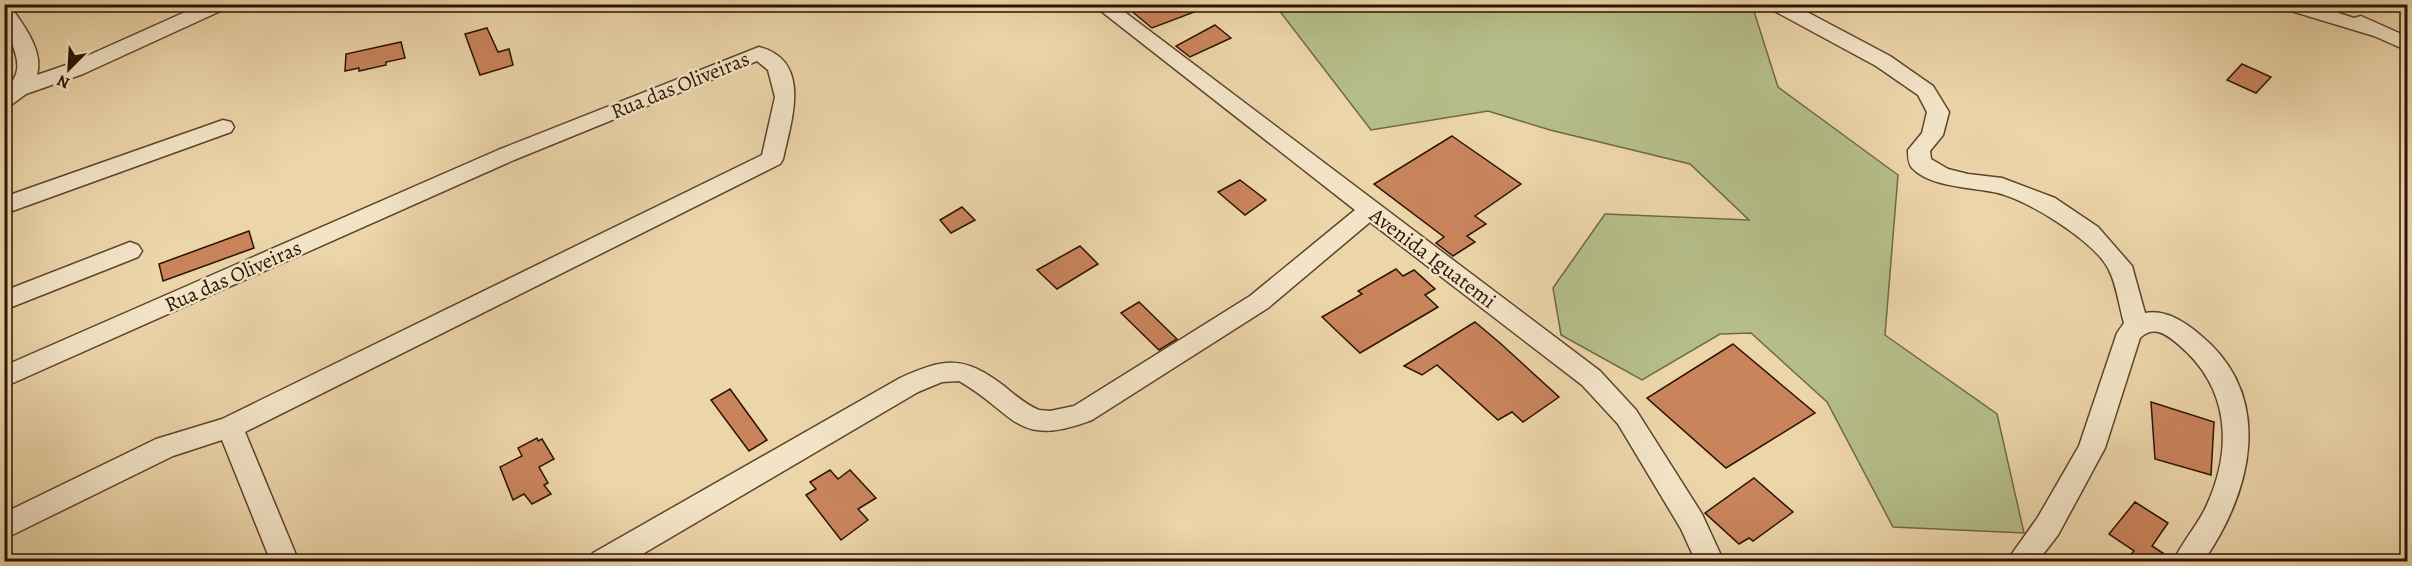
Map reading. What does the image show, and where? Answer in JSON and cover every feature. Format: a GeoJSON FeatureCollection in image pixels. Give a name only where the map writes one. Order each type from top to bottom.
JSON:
{"type":"FeatureCollection","features":[{"type":"Feature","properties":{"kind":"street"},"geometry":{"type":"LineString","coordinates":[[4,100],[22,88],[76,69],[219,4]]}},
{"type":"Feature","properties":{"kind":"street","name":"Avenida Iguatemi"},"geometry":{"type":"LineString","coordinates":[[1101,4],[1592,378],[1627,417],[1692,522],[1710,561]]}},
{"type":"Feature","properties":{"kind":"street"},"geometry":{"type":"LineString","coordinates":[[1776,4],[1883,61],[1926,91],[1938,112],[1932,135],[1919,150],[1920,163],[1940,174],[1968,182],[2002,186],[2048,204],[2090,232],[2120,266],[2136,323]]}},
{"type":"Feature","properties":{"kind":"street"},"geometry":{"type":"LineString","coordinates":[[2288,4],[2374,30],[2408,45]]}},
{"type":"Feature","properties":{"kind":"street"},"geometry":{"type":"LineString","coordinates":[[2332,4],[2374,30]]}},
{"type":"Feature","properties":{"kind":"street"},"geometry":{"type":"LineString","coordinates":[[4,11],[18,32],[26,50],[28,78],[22,88]]}},
{"type":"Feature","properties":{"kind":"street","name":"Rua das Oliveiras"},"geometry":{"type":"LineString","coordinates":[[4,377],[506,155],[759,53],[778,67],[786,97],[772,159],[230,427]]}},
{"type":"Feature","properties":{"kind":"street"},"geometry":{"type":"LineString","coordinates":[[4,206],[223,127]]}},
{"type":"Feature","properties":{"kind":"street"},"geometry":{"type":"LineString","coordinates":[[603,561],[909,385],[943,372],[967,373],[1022,414],[1039,422],[1053,423],[1083,413],[1259,302],[1312,261],[1370,209]]}},
{"type":"Feature","properties":{"kind":"street"},"geometry":{"type":"LineString","coordinates":[[4,301],[130,251]]}},
{"type":"Feature","properties":{"kind":"street"},"geometry":{"type":"LineString","coordinates":[[2136,323],[2157,322],[2185,334],[2223,378],[2230,395],[2234,416],[2235,453],[2229,488],[2201,542],[2187,561]]}},
{"type":"Feature","properties":{"kind":"street"},"geometry":{"type":"LineString","coordinates":[[2020,561],[2048,526],[2092,448],[2129,333],[2136,323]]}},
{"type":"Feature","properties":{"kind":"street"},"geometry":{"type":"LineString","coordinates":[[4,527],[165,447],[230,427],[285,561]]}},
{"type":"Feature","properties":{"kind":"green space"},"geometry":{"type":"Polygon","coordinates":[[[1275,5],[1752,5],[1778,87],[1898,175],[1885,335],[1997,414],[2024,533],[1893,527],[1827,402],[1751,333],[1720,334],[1642,380],[1561,335],[1553,288],[1605,214],[1749,220],[1690,164],[1550,130],[1488,111],[1371,130],[1275,5]]]}},
{"type":"Feature","properties":{"kind":"building"},"geometry":{"type":"Polygon","coordinates":[[[1123,4],[1210,4],[1210,6],[1152,28],[1123,4]]]}},
{"type":"Feature","properties":{"kind":"building"},"geometry":{"type":"Polygon","coordinates":[[[1215,25],[1231,38],[1190,57],[1176,46],[1215,25]]]}},
{"type":"Feature","properties":{"kind":"building"},"geometry":{"type":"Polygon","coordinates":[[[487,28],[498,52],[509,49],[513,65],[480,75],[465,34],[487,28]]]}},
{"type":"Feature","properties":{"kind":"building"},"geometry":{"type":"Polygon","coordinates":[[[401,42],[405,58],[359,71],[359,68],[345,71],[346,54],[401,42]]]}},
{"type":"Feature","properties":{"kind":"building"},"geometry":{"type":"Polygon","coordinates":[[[2242,64],[2271,77],[2256,93],[2227,80],[2242,64]]]}},
{"type":"Feature","properties":{"kind":"building"},"geometry":{"type":"Polygon","coordinates":[[[1452,136],[1521,184],[1475,216],[1486,224],[1467,236],[1475,242],[1453,256],[1436,243],[1444,237],[1374,184],[1452,136]]]}},
{"type":"Feature","properties":{"kind":"building"},"geometry":{"type":"Polygon","coordinates":[[[1240,180],[1266,200],[1245,215],[1218,192],[1240,180]]]}},
{"type":"Feature","properties":{"kind":"building"},"geometry":{"type":"Polygon","coordinates":[[[962,207],[975,220],[951,233],[940,220],[962,207]]]}},
{"type":"Feature","properties":{"kind":"building"},"geometry":{"type":"Polygon","coordinates":[[[249,231],[254,248],[163,281],[159,264],[249,231]]]}},
{"type":"Feature","properties":{"kind":"building"},"geometry":{"type":"Polygon","coordinates":[[[1080,246],[1098,264],[1057,289],[1037,270],[1080,246]]]}},
{"type":"Feature","properties":{"kind":"building"},"geometry":{"type":"Polygon","coordinates":[[[1396,269],[1403,276],[1414,270],[1435,289],[1425,295],[1438,307],[1360,353],[1322,317],[1362,294],[1358,291],[1396,269]]]}},
{"type":"Feature","properties":{"kind":"building"},"geometry":{"type":"Polygon","coordinates":[[[1139,302],[1177,339],[1159,350],[1121,313],[1139,302]]]}},
{"type":"Feature","properties":{"kind":"building"},"geometry":{"type":"Polygon","coordinates":[[[1475,322],[1559,397],[1523,422],[1512,412],[1498,420],[1437,365],[1422,375],[1404,366],[1475,322]]]}},
{"type":"Feature","properties":{"kind":"building"},"geometry":{"type":"Polygon","coordinates":[[[1733,344],[1815,413],[1726,468],[1647,398],[1733,344]]]}},
{"type":"Feature","properties":{"kind":"building"},"geometry":{"type":"Polygon","coordinates":[[[730,389],[767,440],[749,451],[711,400],[730,389]]]}},
{"type":"Feature","properties":{"kind":"building"},"geometry":{"type":"Polygon","coordinates":[[[2151,402],[2214,422],[2211,475],[2155,459],[2151,402]]]}},
{"type":"Feature","properties":{"kind":"building"},"geometry":{"type":"Polygon","coordinates":[[[537,438],[538,441],[542,439],[554,459],[539,467],[548,483],[544,485],[551,494],[532,504],[524,494],[513,500],[500,467],[522,456],[518,448],[537,438]]]}},
{"type":"Feature","properties":{"kind":"building"},"geometry":{"type":"Polygon","coordinates":[[[830,470],[838,479],[850,470],[876,498],[858,509],[868,520],[841,540],[806,495],[816,489],[810,482],[830,470]]]}},
{"type":"Feature","properties":{"kind":"building"},"geometry":{"type":"Polygon","coordinates":[[[1754,478],[1793,512],[1753,541],[1749,538],[1739,544],[1705,513],[1754,478]]]}},
{"type":"Feature","properties":{"kind":"building"},"geometry":{"type":"Polygon","coordinates":[[[2135,502],[2168,523],[2152,546],[2172,559],[2171,561],[2125,561],[2134,551],[2109,534],[2135,502]]]}}]}
